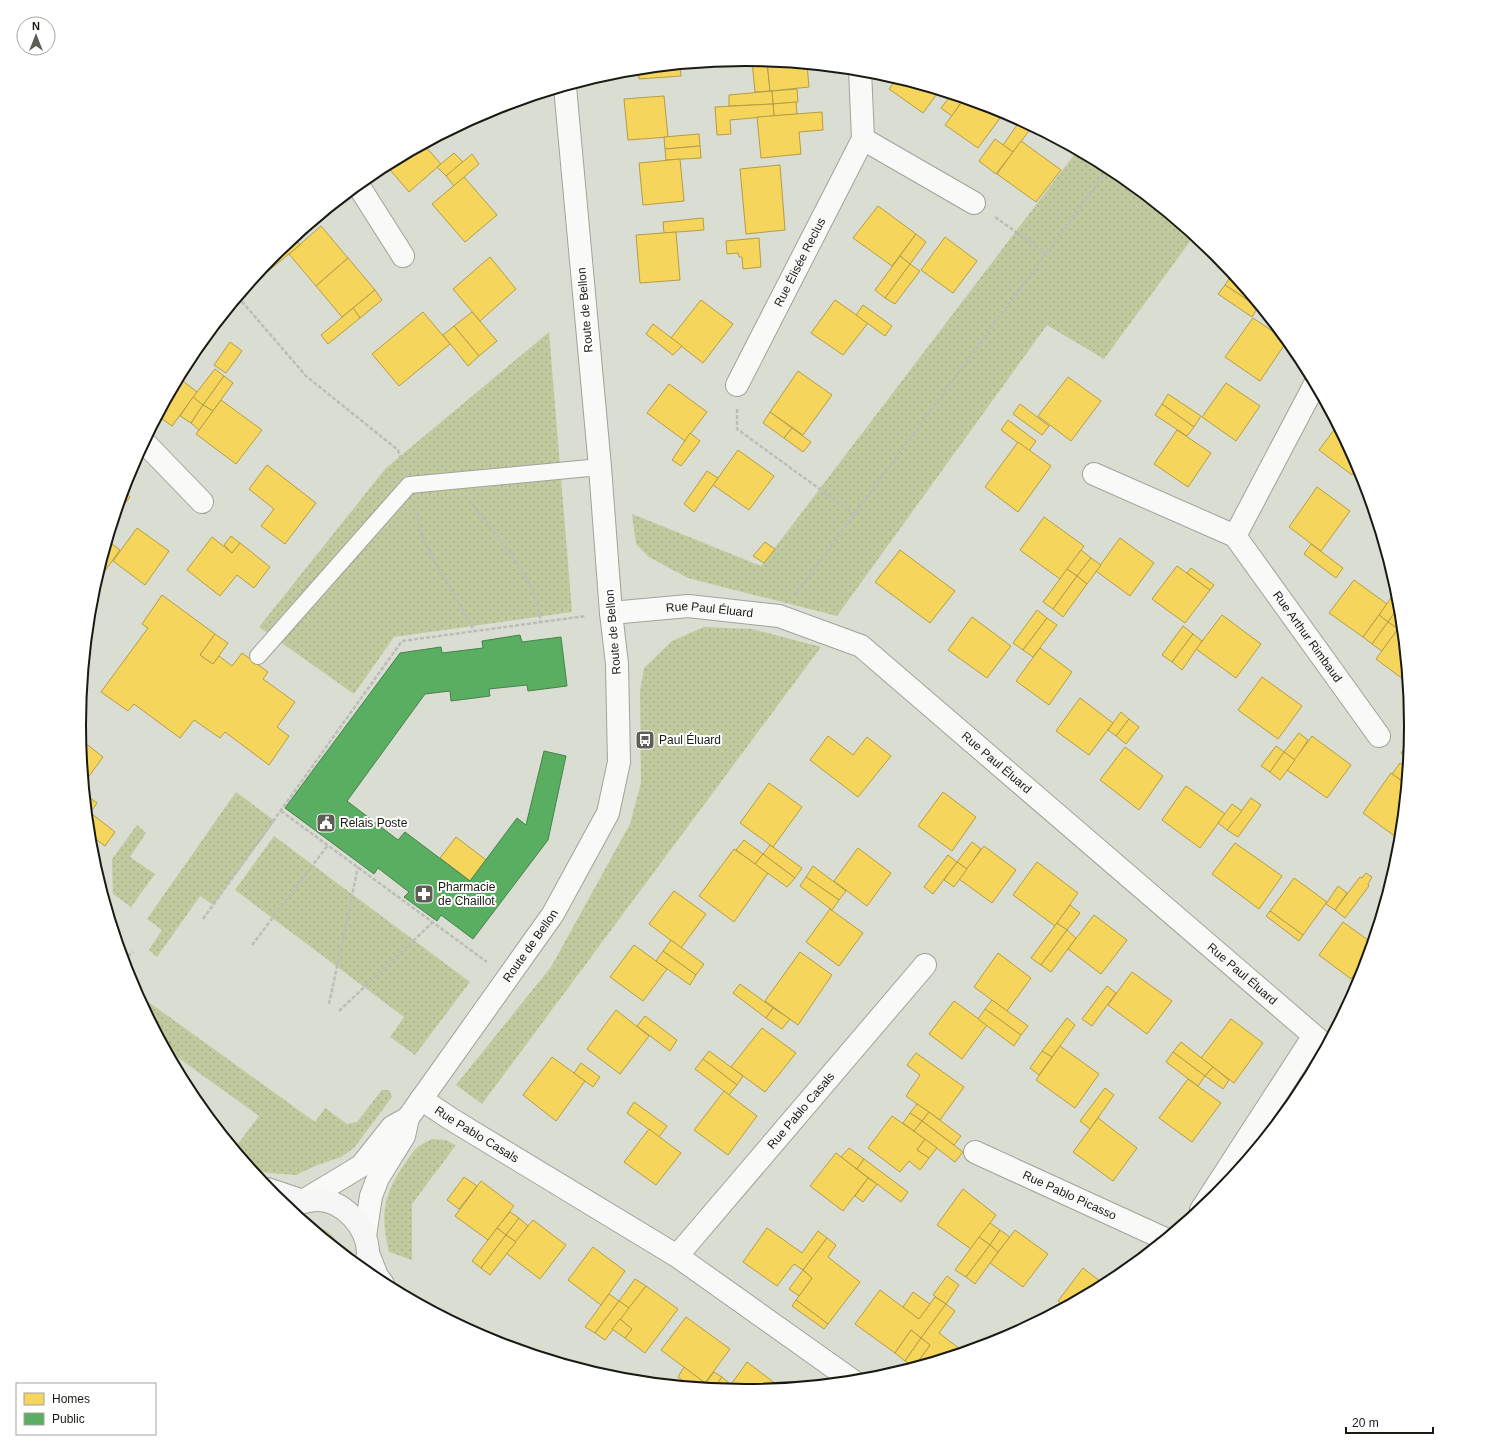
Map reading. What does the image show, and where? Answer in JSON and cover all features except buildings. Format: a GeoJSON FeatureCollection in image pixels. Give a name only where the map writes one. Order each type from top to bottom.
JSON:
{"type":"FeatureCollection","features":[{"type":"Feature","properties":{"kind":"main road"},"geometry":{"type":"LineString","coordinates":[[295,1205],[318,1200],[333,1203],[347,1211],[358,1222],[366,1253],[375,1271]]}},
{"type":"Feature","properties":{"kind":"street","name":"Rue Élisée Reclus"},"geometry":{"type":"LineString","coordinates":[[737,385],[863,139],[860,77]]}},
{"type":"Feature","properties":{"kind":"street","name":"Route de Bellon"},"geometry":{"type":"LineString","coordinates":[[366,1253],[371,1196],[378,1178],[404,1136],[408,1118],[553,914],[608,813],[619,762],[617,664],[611,613],[600,467],[565,91]]}},
{"type":"Feature","properties":{"kind":"street"},"geometry":{"type":"LineString","coordinates":[[863,139],[974,203]]}},
{"type":"Feature","properties":{"kind":"street"},"geometry":{"type":"LineString","coordinates":[[361,190],[403,256]]}},
{"type":"Feature","properties":{"kind":"street"},"geometry":{"type":"LineString","coordinates":[[1094,474],[1235,536],[1312,390]]}},
{"type":"Feature","properties":{"kind":"street"},"geometry":{"type":"LineString","coordinates":[[148,446],[202,502]]}},
{"type":"Feature","properties":{"kind":"street","name":"Rue Arthur Rimbaud"},"geometry":{"type":"LineString","coordinates":[[1235,536],[1380,736]]}},
{"type":"Feature","properties":{"kind":"street","name":"Rue Paul Éluard"},"geometry":{"type":"LineString","coordinates":[[611,613],[688,606],[779,616],[861,646],[1319,1041]]}},
{"type":"Feature","properties":{"kind":"street","name":"Rue Pablo Casals"},"geometry":{"type":"LineString","coordinates":[[677,1256],[925,965]]}},
{"type":"Feature","properties":{"kind":"street"},"geometry":{"type":"LineString","coordinates":[[1221,1181],[1319,1041]]}},
{"type":"Feature","properties":{"kind":"street","name":"Rue Pablo Casals"},"geometry":{"type":"LineString","coordinates":[[421,1099],[451,1119],[677,1256],[847,1376]]}},
{"type":"Feature","properties":{"kind":"street","name":"Route de Bellon"},"geometry":{"type":"LineString","coordinates":[[295,1205],[361,1166],[392,1127],[408,1118]]}},
{"type":"Feature","properties":{"kind":"street","name":"Rue Pablo Picasso"},"geometry":{"type":"LineString","coordinates":[[975,1152],[1161,1237]]}},
{"type":"Feature","properties":{"kind":"lane"},"geometry":{"type":"LineString","coordinates":[[258,656],[409,485],[600,467]]}},
{"type":"Feature","properties":{"kind":"path"},"geometry":{"type":"LineString","coordinates":[[779,616],[1047,254],[1105,173]]}},
{"type":"Feature","properties":{"kind":"path"},"geometry":{"type":"LineString","coordinates":[[974,203],[1047,254]]}},
{"type":"Feature","properties":{"kind":"path"},"geometry":{"type":"LineString","coordinates":[[241,301],[306,376],[398,450],[424,542],[475,632]]}},
{"type":"Feature","properties":{"kind":"path"},"geometry":{"type":"LineString","coordinates":[[737,385],[737,429],[854,514]]}},
{"type":"Feature","properties":{"kind":"path"},"geometry":{"type":"LineString","coordinates":[[454,480],[529,581],[540,617],[540,623]]}},
{"type":"Feature","properties":{"kind":"path"},"geometry":{"type":"LineString","coordinates":[[203,919],[402,642],[611,613]]}},
{"type":"Feature","properties":{"kind":"path"},"geometry":{"type":"LineString","coordinates":[[281,811],[508,977]]}},
{"type":"Feature","properties":{"kind":"path"},"geometry":{"type":"LineString","coordinates":[[252,946],[328,845]]}},
{"type":"Feature","properties":{"kind":"path"},"geometry":{"type":"LineString","coordinates":[[329,1004],[358,867]]}},
{"type":"Feature","properties":{"kind":"path"},"geometry":{"type":"LineString","coordinates":[[339,1011],[433,922]]}},
{"type":"Feature","properties":{"kind":"path"},"geometry":{"type":"LineString","coordinates":[[128,956],[133,952]]}},
{"type":"Feature","properties":{"kind":"green space"},"geometry":{"type":"Polygon","coordinates":[[[1075,154],[1146,202],[1191,240],[1104,359],[1047,325],[837,616],[688,578],[649,557],[636,544],[632,514],[761,566],[1075,154]]]}},
{"type":"Feature","properties":{"kind":"green space"},"geometry":{"type":"Polygon","coordinates":[[[549,332],[572,612],[394,637],[354,694],[259,627],[386,468],[549,332]]]}},
{"type":"Feature","properties":{"kind":"green space"},"geometry":{"type":"Polygon","coordinates":[[[704,627],[752,629],[821,647],[482,1104],[456,1085],[551,967],[630,824],[641,783],[640,691],[644,668],[672,641],[704,627]]]}},
{"type":"Feature","properties":{"kind":"green space"},"geometry":{"type":"Polygon","coordinates":[[[236,792],[275,821],[213,905],[200,896],[157,957],[149,950],[162,930],[147,919],[236,792]]]}},
{"type":"Feature","properties":{"kind":"green space"},"geometry":{"type":"Polygon","coordinates":[[[137,825],[146,833],[130,857],[155,874],[131,907],[113,894],[112,859],[137,825]]]}},
{"type":"Feature","properties":{"kind":"green space"},"geometry":{"type":"Polygon","coordinates":[[[274,836],[470,982],[415,1055],[390,1037],[404,1017],[235,890],[274,836]]]}},
{"type":"Feature","properties":{"kind":"green space"},"geometry":{"type":"Polygon","coordinates":[[[146,1000],[315,1122],[325,1108],[347,1124],[357,1122],[382,1090],[389,1090],[392,1097],[354,1148],[341,1157],[315,1166],[296,1175],[259,1171],[237,1145],[259,1116],[174,1055],[146,1000]]]}},
{"type":"Feature","properties":{"kind":"green space"},"geometry":{"type":"Polygon","coordinates":[[[432,1139],[446,1140],[456,1145],[412,1204],[412,1260],[389,1252],[384,1217],[385,1207],[391,1187],[410,1156],[415,1149],[432,1139]]]}},
{"type":"Feature","properties":{"kind":"green space"},"geometry":{"type":"Polygon","coordinates":[[[318,1227],[326,1230],[337,1243],[318,1227]]]}},
{"type":"Feature","properties":{"kind":"place","name":"Paul Éluard"},"geometry":{"type":"Point","coordinates":[645,740]}},
{"type":"Feature","properties":{"kind":"place","name":"Relais Poste"},"geometry":{"type":"Point","coordinates":[326,823]}},
{"type":"Feature","properties":{"kind":"place","name":"Pharmacie de Chaillot"},"geometry":{"type":"Point","coordinates":[424,894]}}]}
